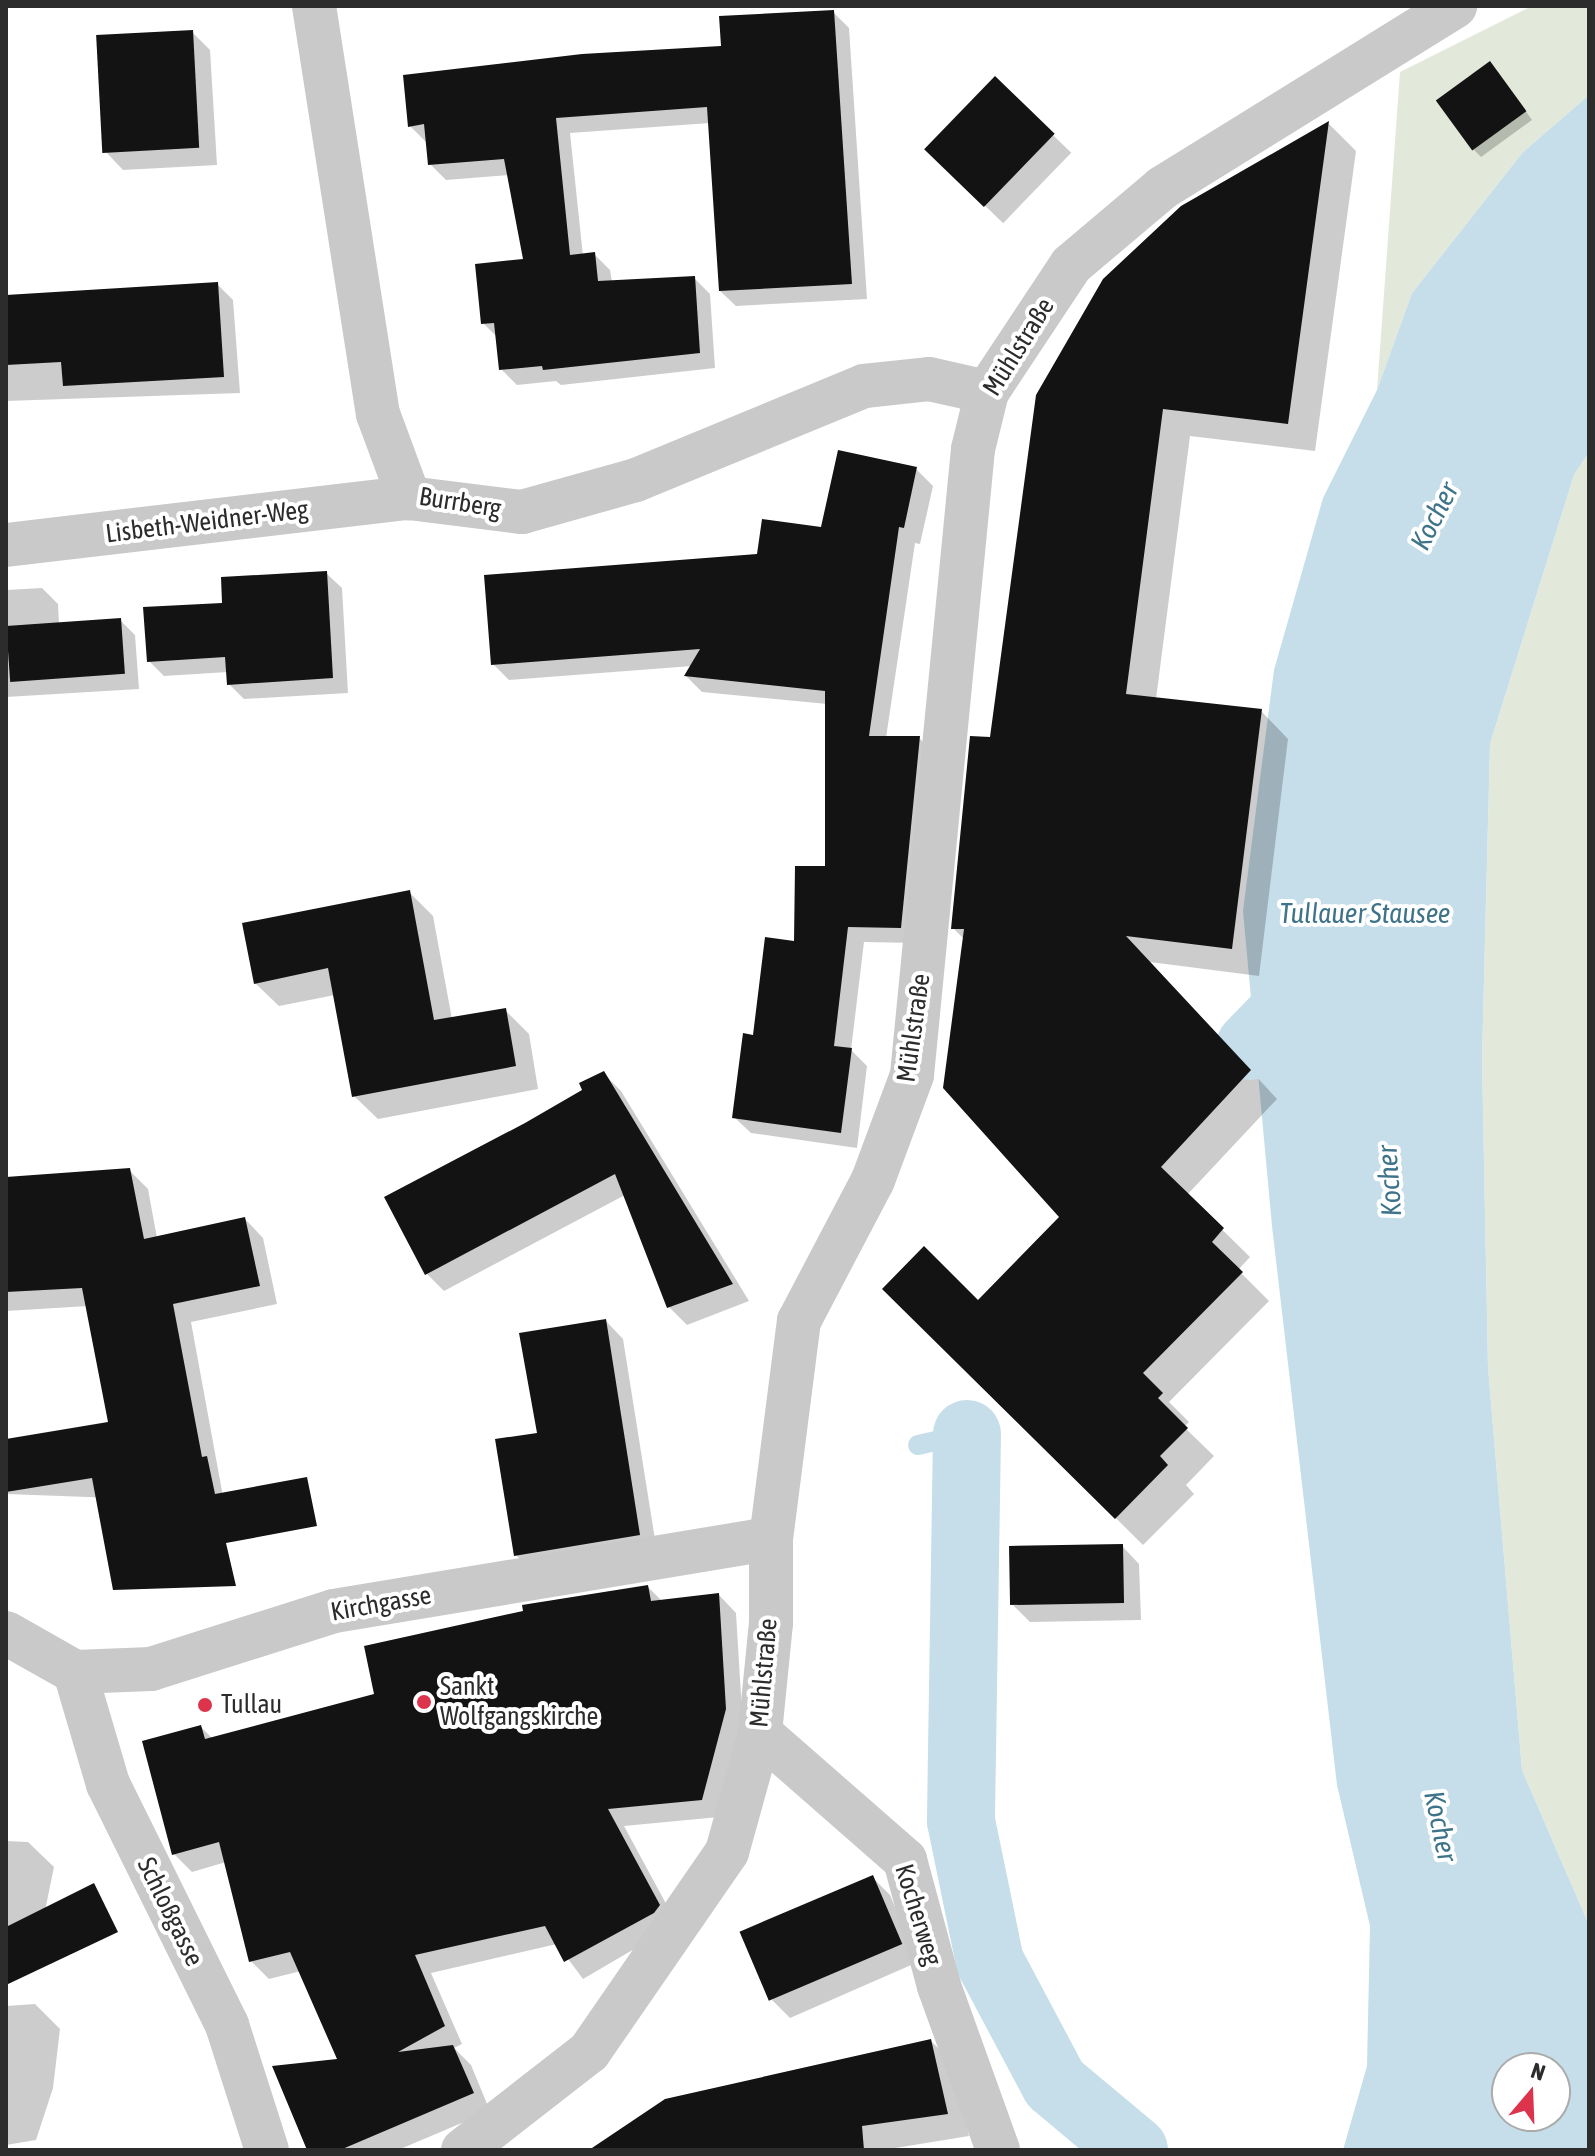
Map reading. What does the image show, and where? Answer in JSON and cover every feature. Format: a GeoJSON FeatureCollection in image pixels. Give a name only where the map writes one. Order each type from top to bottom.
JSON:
{"type":"FeatureCollection","features":[{"type":"Feature","properties":{"kind":"street","name":"Burrberg"},"geometry":{"type":"LineString","coordinates":[[314,6],[378,414],[409,498],[522,512],[636,480],[864,386],[929,379],[987,392]]}},
{"type":"Feature","properties":{"kind":"street","name":"Mühlstraße"},"geometry":{"type":"LineString","coordinates":[[463,2150],[589,2052],[663,1951],[727,1852],[760,1733],[771,1623],[771,1539],[799,1321],[873,1180],[912,1075],[973,449],[987,392],[1071,265],[1162,188],[1455,6]]}},
{"type":"Feature","properties":{"kind":"street","name":"Lisbeth-Weidner-Weg"},"geometry":{"type":"LineString","coordinates":[[6,545],[409,498]]}},
{"type":"Feature","properties":{"kind":"street","name":"Kirchgasse"},"geometry":{"type":"LineString","coordinates":[[75,1672],[151,1669],[334,1611],[771,1539]]}},
{"type":"Feature","properties":{"kind":"street"},"geometry":{"type":"LineString","coordinates":[[6,1633],[75,1672]]}},
{"type":"Feature","properties":{"kind":"street","name":"Schloßgasse"},"geometry":{"type":"LineString","coordinates":[[75,1672],[108,1784],[227,2025],[267,2150]]}},
{"type":"Feature","properties":{"kind":"street","name":"Kocherweg"},"geometry":{"type":"LineString","coordinates":[[760,1733],[905,1860],[939,1986],[998,2150]]}},
{"type":"Feature","properties":{"kind":"green space"},"geometry":{"type":"Polygon","coordinates":[[[1532,6],[1589,6],[1589,95],[1523,152],[1412,293],[1377,390],[1400,72],[1532,6]]]}},
{"type":"Feature","properties":{"kind":"green space"},"geometry":{"type":"Polygon","coordinates":[[[1589,452],[1589,1925],[1522,1770],[1488,1367],[1482,1059],[1490,744],[1574,475],[1589,452]]]}},
{"type":"Feature","properties":{"kind":"water","name":"Tullauer Stausee"},"geometry":{"type":"Polygon","coordinates":[[[1589,95],[1589,452],[1574,475],[1490,744],[1482,1059],[1488,1367],[1522,1770],[1589,1925],[1589,2150],[1343,2150],[1367,2066],[1370,1926],[1337,1785],[1272,1226],[1243,911],[1274,670],[1323,498],[1377,390],[1412,293],[1523,152],[1589,95]]]}},
{"type":"Feature","properties":{"kind":"building"},"geometry":{"type":"Polygon","coordinates":[[[834,10],[852,284],[719,291],[707,107],[556,118],[570,255],[595,252],[598,281],[695,276],[700,353],[543,370],[542,366],[499,370],[494,323],[481,324],[475,264],[523,259],[504,159],[428,165],[424,124],[408,127],[403,75],[582,54],[721,46],[719,16],[834,10]]]}},
{"type":"Feature","properties":{"kind":"building"},"geometry":{"type":"Polygon","coordinates":[[[193,30],[199,148],[102,153],[96,35],[193,30]]]}},
{"type":"Feature","properties":{"kind":"building"},"geometry":{"type":"Polygon","coordinates":[[[1490,61],[1526,111],[1472,151],[1436,100],[1490,61]]]}},
{"type":"Feature","properties":{"kind":"building"},"geometry":{"type":"Polygon","coordinates":[[[995,76],[1055,134],[984,207],[924,149],[995,76]]]}},
{"type":"Feature","properties":{"kind":"building"},"geometry":{"type":"Polygon","coordinates":[[[1329,121],[1288,424],[1163,409],[1126,694],[1262,709],[1232,949],[1126,936],[1251,1070],[1161,1167],[1224,1228],[1212,1242],[1243,1272],[1143,1373],[1163,1393],[1158,1398],[1188,1428],[1160,1456],[1168,1465],[1115,1519],[882,1289],[924,1246],[978,1300],[1059,1217],[943,1088],[964,929],[951,929],[970,736],[990,737],[1036,395],[1103,279],[1181,206],[1329,121]]]}},
{"type":"Feature","properties":{"kind":"building"},"geometry":{"type":"Polygon","coordinates":[[[218,282],[224,377],[63,386],[61,362],[6,365],[6,295],[218,282]]]}},
{"type":"Feature","properties":{"kind":"building"},"geometry":{"type":"Polygon","coordinates":[[[838,450],[917,467],[904,528],[899,527],[869,736],[920,736],[901,928],[848,927],[834,1046],[852,1048],[841,1133],[732,1118],[743,1033],[753,1035],[765,937],[794,941],[795,866],[825,866],[825,691],[684,676],[700,649],[491,665],[484,575],[757,554],[762,519],[821,527],[838,450]]]}},
{"type":"Feature","properties":{"kind":"building"},"geometry":{"type":"Polygon","coordinates":[[[327,571],[333,678],[227,685],[225,657],[147,662],[143,607],[222,603],[221,577],[327,571]]]}},
{"type":"Feature","properties":{"kind":"building"},"geometry":{"type":"Polygon","coordinates":[[[121,618],[125,674],[10,682],[6,626],[121,618]]]}},
{"type":"Feature","properties":{"kind":"building"},"geometry":{"type":"Polygon","coordinates":[[[410,890],[434,1020],[506,1008],[516,1066],[352,1097],[328,968],[254,984],[242,923],[410,890]]]}},
{"type":"Feature","properties":{"kind":"building"},"geometry":{"type":"Polygon","coordinates":[[[604,1071],[733,1284],[667,1308],[615,1174],[425,1275],[384,1197],[525,1123],[582,1090],[579,1083],[604,1071]]]}},
{"type":"Feature","properties":{"kind":"building"},"geometry":{"type":"Polygon","coordinates":[[[130,1168],[144,1239],[245,1217],[260,1286],[173,1304],[202,1457],[207,1456],[215,1494],[307,1477],[317,1526],[226,1543],[236,1586],[113,1590],[92,1478],[6,1492],[6,1439],[108,1422],[82,1288],[6,1292],[6,1177],[130,1168]]]}},
{"type":"Feature","properties":{"kind":"building"},"geometry":{"type":"Polygon","coordinates":[[[606,1319],[640,1535],[514,1556],[495,1439],[537,1433],[519,1333],[606,1319]]]}},
{"type":"Feature","properties":{"kind":"building"},"geometry":{"type":"Polygon","coordinates":[[[1123,1544],[1124,1603],[1010,1605],[1009,1546],[1123,1544]]]}},
{"type":"Feature","properties":{"kind":"building"},"geometry":{"type":"Polygon","coordinates":[[[648,1585],[651,1601],[719,1593],[726,1709],[702,1800],[608,1809],[660,1905],[654,1913],[564,1962],[545,1926],[415,1955],[445,2026],[398,2052],[453,2045],[474,2093],[340,2150],[307,2150],[272,2066],[337,2059],[290,1952],[249,1962],[219,1842],[172,1855],[142,1741],[201,1725],[205,1739],[374,1694],[364,1646],[523,1611],[522,1605],[648,1585]]]}},
{"type":"Feature","properties":{"kind":"building"},"geometry":{"type":"Polygon","coordinates":[[[873,1875],[902,1944],[769,2001],[740,1932],[873,1875]]]}},
{"type":"Feature","properties":{"kind":"building"},"geometry":{"type":"Polygon","coordinates":[[[94,1883],[118,1932],[6,1985],[6,1927],[94,1883]]]}},
{"type":"Feature","properties":{"kind":"building"},"geometry":{"type":"Polygon","coordinates":[[[931,2039],[948,2114],[862,2126],[864,2150],[589,2150],[665,2099],[931,2039]]]}},
{"type":"Feature","properties":{"kind":"waterway"},"geometry":{"type":"LineString","coordinates":[[1250,1046],[1322,972]]}},
{"type":"Feature","properties":{"kind":"waterway"},"geometry":{"type":"LineString","coordinates":[[918,1445],[967,1434]]}},
{"type":"Feature","properties":{"kind":"waterway"},"geometry":{"type":"LineString","coordinates":[[967,1434],[961,1821],[990,1962],[1055,2084],[1134,2150]]}},
{"type":"Feature","properties":{"kind":"place","name":"Sankt Wolfgangskirche"},"geometry":{"type":"Point","coordinates":[424,1702]}},
{"type":"Feature","properties":{"kind":"place","name":"Tullau"},"geometry":{"type":"Point","coordinates":[205,1705]}},
{"type":"Feature","properties":{"kind":"water label","name":"Kocher"},"geometry":{"type":"Point","coordinates":[1434,516]}},
{"type":"Feature","properties":{"kind":"water label","name":"Kocher"},"geometry":{"type":"Point","coordinates":[1389,1181]}},
{"type":"Feature","properties":{"kind":"water label","name":"Kocher"},"geometry":{"type":"Point","coordinates":[1441,1826]}}]}
